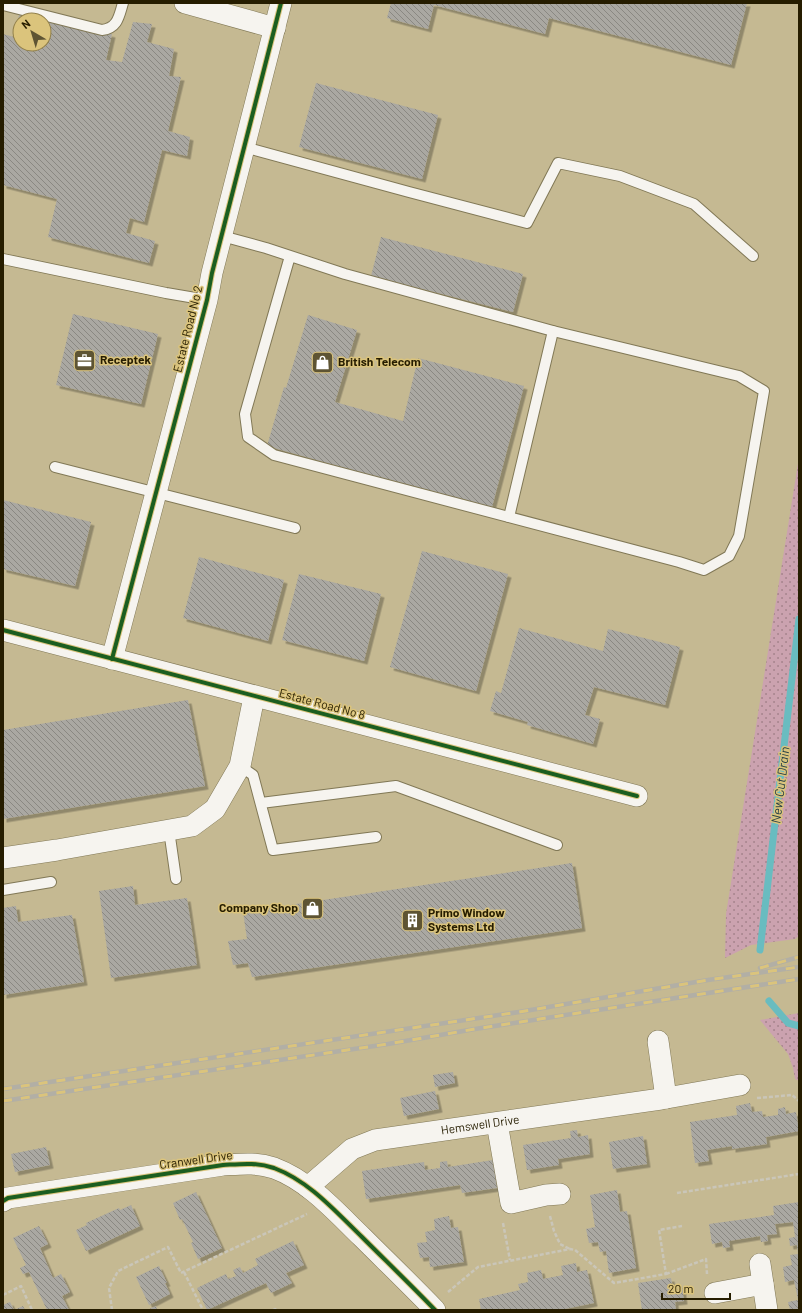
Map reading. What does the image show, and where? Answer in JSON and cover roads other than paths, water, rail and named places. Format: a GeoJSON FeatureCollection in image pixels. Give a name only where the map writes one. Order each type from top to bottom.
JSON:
{"type":"FeatureCollection","features":[{"type":"Feature","properties":{"kind":"street"},"geometry":{"type":"LineString","coordinates":[[185,3],[275,28]]}},
{"type":"Feature","properties":{"kind":"street","name":"Estate Road No 2"},"geometry":{"type":"LineString","coordinates":[[112,660],[155,492],[207,300],[281,3]]}},
{"type":"Feature","properties":{"kind":"street","name":"Estate Road No 8"},"geometry":{"type":"LineString","coordinates":[[3,630],[112,660],[637,796]]}},
{"type":"Feature","properties":{"kind":"street"},"geometry":{"type":"LineString","coordinates":[[3,858],[192,826],[215,809],[240,766],[254,697]]}},
{"type":"Feature","properties":{"kind":"street"},"geometry":{"type":"LineString","coordinates":[[658,1041],[666,1098]]}},
{"type":"Feature","properties":{"kind":"street","name":"Hemswell Drive"},"geometry":{"type":"LineString","coordinates":[[308,1187],[352,1149],[375,1140],[666,1098],[740,1085]]}},
{"type":"Feature","properties":{"kind":"street"},"geometry":{"type":"LineString","coordinates":[[497,1123],[511,1203],[553,1195]]}},
{"type":"Feature","properties":{"kind":"street","name":"Cranwell Drive"},"geometry":{"type":"LineString","coordinates":[[3,1200],[223,1165],[250,1163],[273,1168],[292,1176],[328,1204],[433,1308]]}},
{"type":"Feature","properties":{"kind":"street"},"geometry":{"type":"LineString","coordinates":[[716,1293],[761,1274],[767,1310]]}},
{"type":"Feature","properties":{"kind":"lane"},"geometry":{"type":"LineString","coordinates":[[3,5],[102,30],[109,29],[114,25],[119,17],[123,3]]}},
{"type":"Feature","properties":{"kind":"lane"},"geometry":{"type":"LineString","coordinates":[[244,147],[527,223],[558,163],[566,164],[620,176],[694,204],[753,256]]}},
{"type":"Feature","properties":{"kind":"lane"},"geometry":{"type":"LineString","coordinates":[[222,236],[266,248],[345,274],[553,331],[739,376],[764,392],[739,536],[729,556],[704,570],[274,455],[248,437],[245,414],[290,256]]}},
{"type":"Feature","properties":{"kind":"lane"},"geometry":{"type":"LineString","coordinates":[[3,259],[166,293],[207,300]]}},
{"type":"Feature","properties":{"kind":"lane"},"geometry":{"type":"LineString","coordinates":[[509,518],[553,331]]}},
{"type":"Feature","properties":{"kind":"lane"},"geometry":{"type":"LineString","coordinates":[[55,467],[295,528]]}},
{"type":"Feature","properties":{"kind":"lane"},"geometry":{"type":"LineString","coordinates":[[240,766],[253,775],[273,850],[376,837]]}},
{"type":"Feature","properties":{"kind":"lane"},"geometry":{"type":"LineString","coordinates":[[261,803],[396,786],[557,845]]}},
{"type":"Feature","properties":{"kind":"lane"},"geometry":{"type":"LineString","coordinates":[[169,830],[176,880]]}},
{"type":"Feature","properties":{"kind":"lane"},"geometry":{"type":"LineString","coordinates":[[3,890],[51,882]]}},
{"type":"Feature","properties":{"kind":"waterway","name":"New Cut Drain"},"geometry":{"type":"LineString","coordinates":[[760,950],[799,619]]}},
{"type":"Feature","properties":{"kind":"waterway","name":"New Cut Drain"},"geometry":{"type":"LineString","coordinates":[[769,1001],[788,1023],[799,1026]]}},
{"type":"Feature","properties":{"kind":"railway"},"geometry":{"type":"LineString","coordinates":[[760,968],[799,957]]}},
{"type":"Feature","properties":{"kind":"railway"},"geometry":{"type":"LineString","coordinates":[[3,1089],[519,1012],[708,980],[799,967]]}},
{"type":"Feature","properties":{"kind":"railway"},"geometry":{"type":"LineString","coordinates":[[3,1101],[388,1044],[475,1029],[799,979]]}},
{"type":"Feature","properties":{"kind":"place","name":"Receptek"},"geometry":{"type":"Point","coordinates":[84,360]}},
{"type":"Feature","properties":{"kind":"place","name":"British Telecom"},"geometry":{"type":"Point","coordinates":[323,362]}},
{"type":"Feature","properties":{"kind":"place","name":"Company Shop"},"geometry":{"type":"Point","coordinates":[313,908]}},
{"type":"Feature","properties":{"kind":"place","name":"Primo Window Systems Ltd"},"geometry":{"type":"Point","coordinates":[413,920]}}]}
